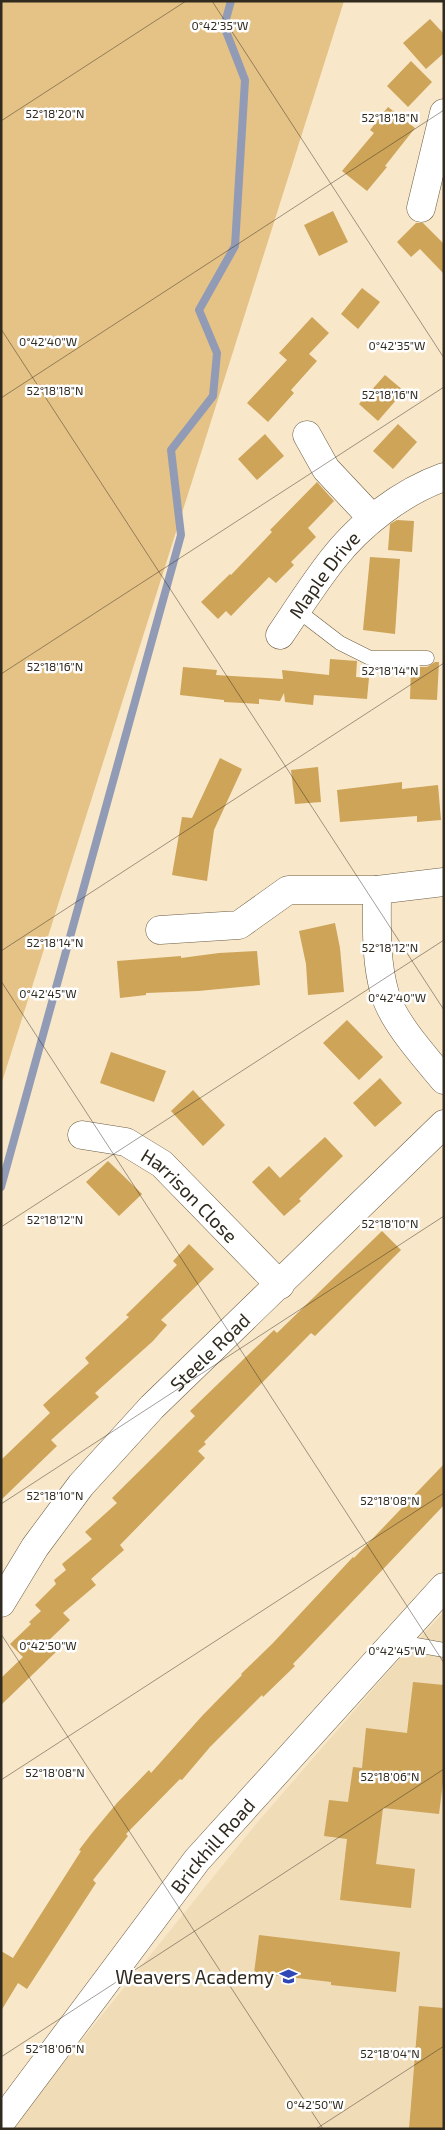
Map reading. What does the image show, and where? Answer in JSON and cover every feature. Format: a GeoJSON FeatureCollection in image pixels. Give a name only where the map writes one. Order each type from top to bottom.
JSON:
{"type":"FeatureCollection","features":[{"type":"Feature","properties":{"kind":"street"},"geometry":{"type":"LineString","coordinates":[[421,208],[444,113]]}},
{"type":"Feature","properties":{"kind":"street","name":"Maple Drive"},"geometry":{"type":"LineString","coordinates":[[308,435],[326,469],[372,518]]}},
{"type":"Feature","properties":{"kind":"street","name":"Maple Drive"},"geometry":{"type":"LineString","coordinates":[[280,635],[333,558],[372,518],[425,484],[444,478]]}},
{"type":"Feature","properties":{"kind":"street"},"geometry":{"type":"LineString","coordinates":[[160,930],[240,925],[288,890],[377,890],[444,882]]}},
{"type":"Feature","properties":{"kind":"street"},"geometry":{"type":"LineString","coordinates":[[377,890],[377,950],[385,995],[402,1027],[444,1080]]}},
{"type":"Feature","properties":{"kind":"street","name":"Steele Road"},"geometry":{"type":"LineString","coordinates":[[1,1603],[35,1547],[81,1485],[152,1407],[444,1124]]}},
{"type":"Feature","properties":{"kind":"street","name":"Harrison Close"},"geometry":{"type":"LineString","coordinates":[[82,1135],[126,1142],[162,1164],[280,1285]]}},
{"type":"Feature","properties":{"kind":"street","name":"Brickhill Road"},"geometry":{"type":"LineString","coordinates":[[1,2122],[197,1860],[444,1586]]}},
{"type":"Feature","properties":{"kind":"lane"},"geometry":{"type":"LineString","coordinates":[[297,610],[340,643],[370,658],[427,658]]}},
{"type":"Feature","properties":{"kind":"lane"},"geometry":{"type":"LineString","coordinates":[[394,1641],[444,1650]]}},
{"type":"Feature","properties":{"kind":"shaded area"},"geometry":{"type":"Polygon","coordinates":[[[1,1],[344,1],[1,1085],[1,1]]]}},
{"type":"Feature","properties":{"kind":"shaded area","name":"Weavers Academy"},"geometry":{"type":"Polygon","coordinates":[[[444,1612],[444,2129],[10,2129],[256,1824],[394,1665],[444,1612]]]}},
{"type":"Feature","properties":{"kind":"building"},"geometry":{"type":"Polygon","coordinates":[[[430,19],[444,34],[444,53],[426,69],[403,43],[430,19]]]}},
{"type":"Feature","properties":{"kind":"building"},"geometry":{"type":"Polygon","coordinates":[[[411,61],[432,82],[408,107],[387,86],[411,61]]]}},
{"type":"Feature","properties":{"kind":"building"},"geometry":{"type":"Polygon","coordinates":[[[388,107],[415,128],[367,191],[342,171],[374,133],[370,130],[388,107]]]}},
{"type":"Feature","properties":{"kind":"building"},"geometry":{"type":"Polygon","coordinates":[[[333,211],[348,242],[319,256],[304,225],[333,211]]]}},
{"type":"Feature","properties":{"kind":"building"},"geometry":{"type":"Polygon","coordinates":[[[416,223],[423,223],[444,244],[444,274],[420,249],[411,257],[397,242],[416,223]]]}},
{"type":"Feature","properties":{"kind":"building"},"geometry":{"type":"Polygon","coordinates":[[[362,288],[380,302],[358,329],[341,314],[362,288]]]}},
{"type":"Feature","properties":{"kind":"building"},"geometry":{"type":"Polygon","coordinates":[[[312,317],[329,333],[309,354],[317,361],[291,390],[294,393],[268,422],[247,403],[287,360],[279,353],[312,317]]]}},
{"type":"Feature","properties":{"kind":"building"},"geometry":{"type":"Polygon","coordinates":[[[385,375],[404,391],[378,421],[359,404],[385,375]]]}},
{"type":"Feature","properties":{"kind":"building"},"geometry":{"type":"Polygon","coordinates":[[[398,424],[417,442],[393,469],[373,451],[398,424]]]}},
{"type":"Feature","properties":{"kind":"building"},"geometry":{"type":"Polygon","coordinates":[[[265,434],[284,456],[257,480],[238,459],[265,434]]]}},
{"type":"Feature","properties":{"kind":"building"},"geometry":{"type":"Polygon","coordinates":[[[317,482],[334,501],[308,528],[316,537],[291,562],[294,565],[276,583],[269,577],[231,616],[226,611],[218,619],[201,602],[231,575],[272,532],[270,530],[317,482]]]}},
{"type":"Feature","properties":{"kind":"building"},"geometry":{"type":"Polygon","coordinates":[[[397,520],[414,521],[412,552],[388,550],[390,524],[397,520]]]}},
{"type":"Feature","properties":{"kind":"building"},"geometry":{"type":"Polygon","coordinates":[[[370,557],[400,559],[395,634],[363,630],[370,557]]]}},
{"type":"Feature","properties":{"kind":"building"},"geometry":{"type":"Polygon","coordinates":[[[330,659],[357,661],[356,677],[369,678],[367,699],[314,695],[313,705],[285,702],[284,693],[280,701],[259,699],[259,704],[224,702],[224,700],[180,695],[183,667],[217,670],[216,675],[283,679],[282,670],[329,675],[330,659]]]}},
{"type":"Feature","properties":{"kind":"building"},"geometry":{"type":"Polygon","coordinates":[[[435,662],[439,662],[437,700],[410,699],[411,667],[427,667],[435,662]]]}},
{"type":"Feature","properties":{"kind":"building"},"geometry":{"type":"Polygon","coordinates":[[[220,758],[242,769],[214,830],[207,881],[172,875],[182,817],[192,818],[220,758]]]}},
{"type":"Feature","properties":{"kind":"building"},"geometry":{"type":"Polygon","coordinates":[[[318,767],[321,802],[295,804],[291,770],[318,767]]]}},
{"type":"Feature","properties":{"kind":"building"},"geometry":{"type":"Polygon","coordinates":[[[402,782],[402,789],[438,785],[441,820],[417,822],[417,816],[340,822],[337,790],[402,782]]]}},
{"type":"Feature","properties":{"kind":"building"},"geometry":{"type":"Polygon","coordinates":[[[335,923],[340,948],[344,992],[308,995],[306,964],[299,931],[335,923]]]}},
{"type":"Feature","properties":{"kind":"building"},"geometry":{"type":"Polygon","coordinates":[[[257,951],[260,985],[198,991],[146,993],[146,995],[120,998],[117,961],[181,956],[181,958],[257,951]]]}},
{"type":"Feature","properties":{"kind":"building"},"geometry":{"type":"Polygon","coordinates":[[[347,1020],[383,1057],[359,1080],[323,1043],[347,1020]]]}},
{"type":"Feature","properties":{"kind":"building"},"geometry":{"type":"Polygon","coordinates":[[[111,1052],[166,1071],[154,1102],[100,1083],[111,1052]]]}},
{"type":"Feature","properties":{"kind":"building"},"geometry":{"type":"Polygon","coordinates":[[[380,1078],[402,1103],[375,1127],[353,1103],[380,1078]]]}},
{"type":"Feature","properties":{"kind":"building"},"geometry":{"type":"Polygon","coordinates":[[[193,1090],[225,1125],[203,1146],[171,1111],[193,1090]]]}},
{"type":"Feature","properties":{"kind":"building"},"geometry":{"type":"Polygon","coordinates":[[[325,1137],[343,1156],[299,1199],[301,1201],[284,1216],[252,1182],[269,1166],[280,1178],[325,1137]]]}},
{"type":"Feature","properties":{"kind":"building"},"geometry":{"type":"Polygon","coordinates":[[[108,1161],[142,1194],[119,1216],[86,1182],[108,1161]]]}},
{"type":"Feature","properties":{"kind":"building"},"geometry":{"type":"Polygon","coordinates":[[[382,1231],[401,1250],[315,1336],[311,1333],[204,1442],[206,1444],[198,1451],[205,1458],[120,1545],[124,1550],[91,1579],[96,1585],[63,1613],[70,1620],[47,1642],[57,1651],[1,1705],[1,1678],[23,1657],[10,1644],[31,1624],[29,1622],[41,1611],[35,1605],[56,1584],[54,1580],[66,1570],[62,1564],[92,1539],[85,1532],[117,1503],[112,1498],[195,1416],[190,1411],[274,1330],[277,1333],[382,1231]]]}},
{"type":"Feature","properties":{"kind":"building"},"geometry":{"type":"Polygon","coordinates":[[[189,1244],[214,1269],[161,1320],[167,1325],[153,1341],[95,1393],[99,1397],[51,1440],[57,1446],[1,1500],[1,1460],[50,1413],[43,1405],[89,1363],[85,1358],[129,1317],[126,1315],[177,1265],[173,1261],[189,1244]]]}},
{"type":"Feature","properties":{"kind":"building"},"geometry":{"type":"Polygon","coordinates":[[[444,1464],[444,1505],[293,1664],[295,1666],[263,1697],[262,1695],[210,1747],[182,1780],[180,1779],[126,1834],[128,1836],[93,1880],[96,1883],[27,1989],[18,1983],[1,2011],[1,1951],[13,1958],[81,1851],[79,1850],[92,1833],[117,1803],[149,1770],[151,1773],[241,1674],[444,1464]]]}},
{"type":"Feature","properties":{"kind":"building"},"geometry":{"type":"Polygon","coordinates":[[[413,1682],[444,1685],[444,1774],[439,1814],[383,1808],[376,1864],[415,1869],[411,1908],[340,1900],[347,1839],[324,1836],[329,1800],[348,1802],[353,1767],[362,1768],[366,1728],[407,1733],[413,1682]]]}},
{"type":"Feature","properties":{"kind":"building"},"geometry":{"type":"Polygon","coordinates":[[[259,1935],[400,1952],[396,1992],[331,1985],[331,1982],[254,1973],[259,1935]]]}},
{"type":"Feature","properties":{"kind":"building"},"geometry":{"type":"Polygon","coordinates":[[[419,2006],[444,2008],[444,2129],[409,2129],[419,2006]]]}},
{"type":"Feature","properties":{"kind":"waterway"},"geometry":{"type":"LineString","coordinates":[[1,1187],[181,535],[171,450],[213,396],[217,353],[199,310],[235,246],[245,80],[224,26],[231,1]]}},
{"type":"Feature","properties":{"kind":"place","name":"Weavers Academy"},"geometry":{"type":"Point","coordinates":[288,1976]}}]}
